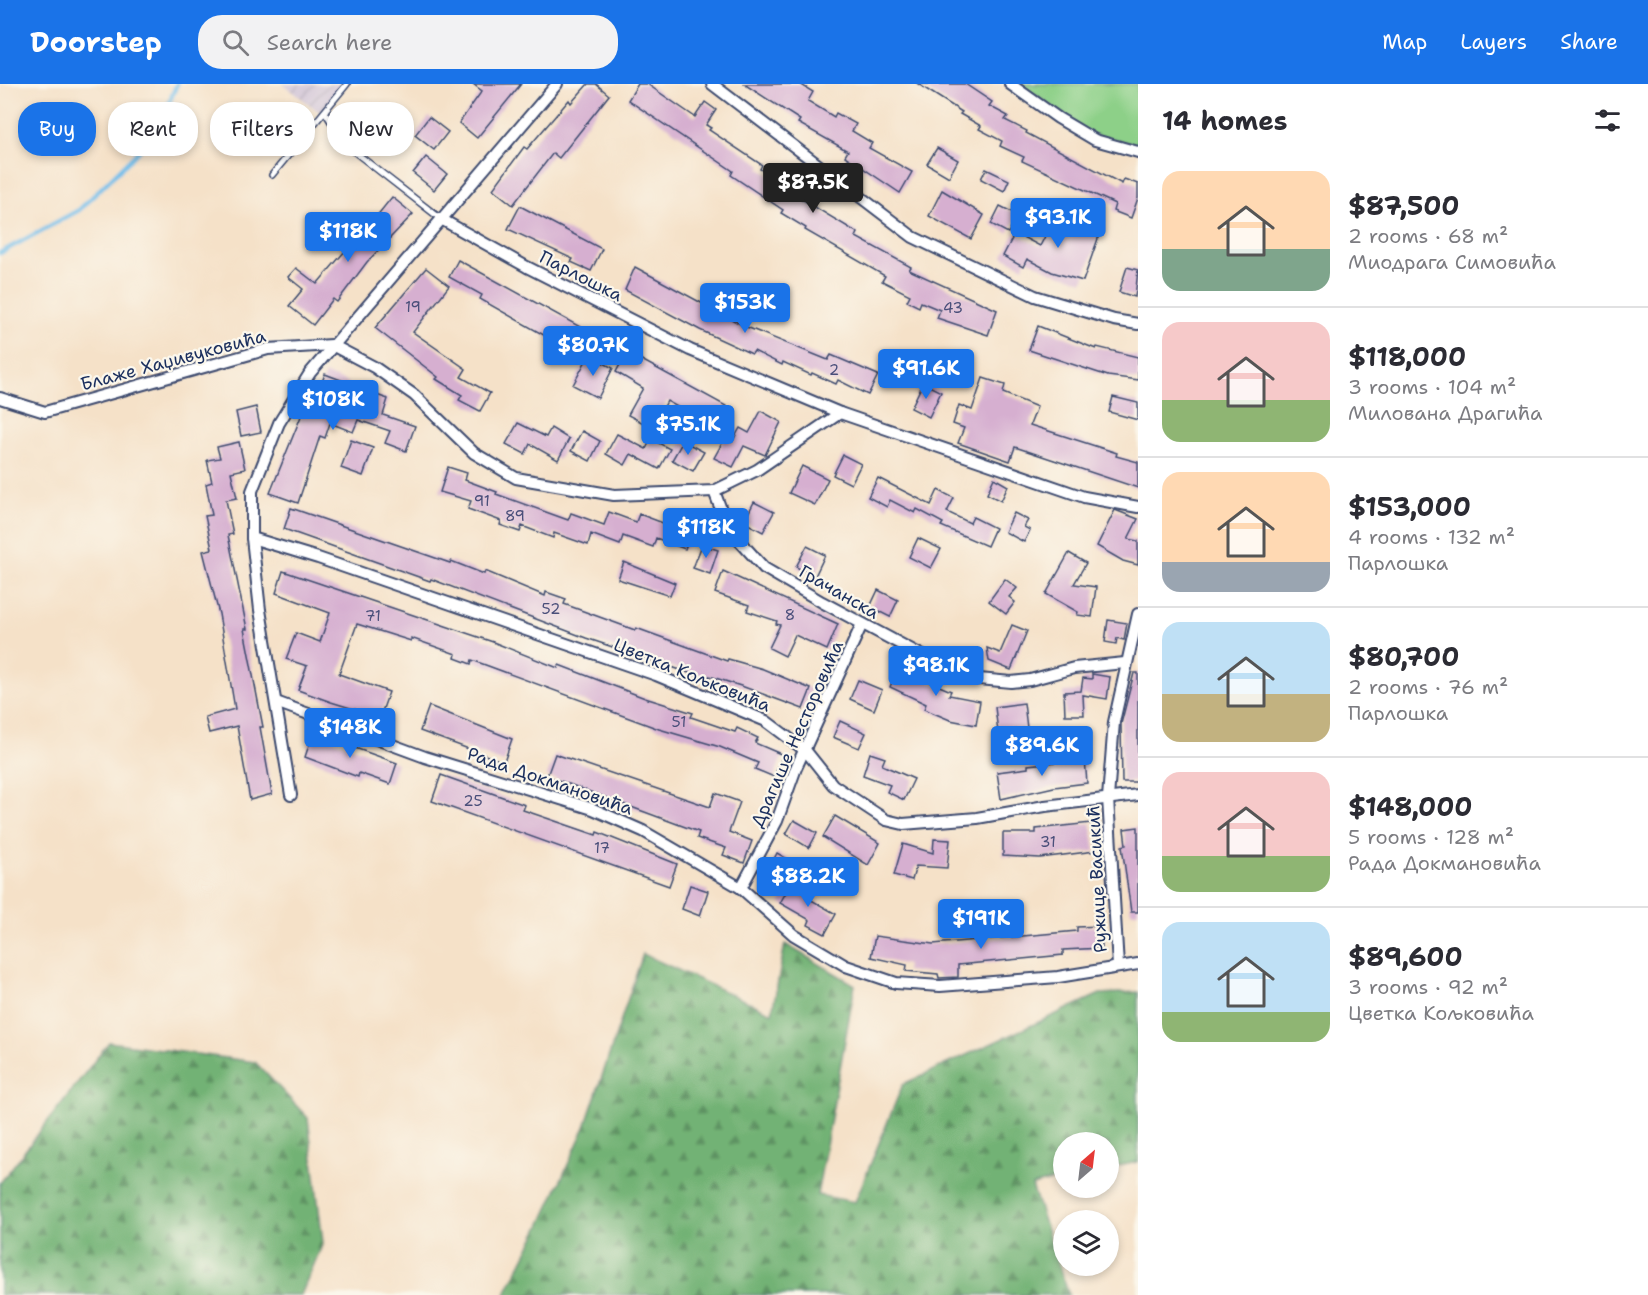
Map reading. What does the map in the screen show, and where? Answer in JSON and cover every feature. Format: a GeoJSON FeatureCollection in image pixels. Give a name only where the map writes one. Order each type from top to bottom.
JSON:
{"type":"FeatureCollection","features":[{"type":"Feature","properties":{"kind":"street"},"geometry":{"type":"LineString","coordinates":[[291,795],[252,538],[252,491],[279,423],[310,372],[557,84]]}},
{"type":"Feature","properties":{"kind":"street"},"geometry":{"type":"LineString","coordinates":[[712,84],[913,237],[1035,296],[1138,324]]}},
{"type":"Feature","properties":{"kind":"street"},"geometry":{"type":"LineString","coordinates":[[1010,84],[1058,118],[1095,140],[1138,152]]}},
{"type":"Feature","properties":{"kind":"street","name":"Парлошка"},"geometry":{"type":"LineString","coordinates":[[441,219],[527,267],[690,350],[840,413]]}},
{"type":"Feature","properties":{"kind":"street"},"geometry":{"type":"LineString","coordinates":[[333,345],[374,366],[406,390],[474,453],[516,478],[614,495],[714,491],[757,470],[840,413],[1084,497],[1138,507]]}},
{"type":"Feature","properties":{"kind":"street","name":"Блаже Хаџивуковића"},"geometry":{"type":"LineString","coordinates":[[0,398],[45,412],[268,350],[333,345]]}},
{"type":"Feature","properties":{"kind":"street","name":"Грачанска"},"geometry":{"type":"LineString","coordinates":[[714,491],[728,528],[764,568],[949,670],[979,679],[1011,682],[1030,680],[1074,668],[1125,663]]}},
{"type":"Feature","properties":{"kind":"street","name":"Цветка Кољковића"},"geometry":{"type":"LineString","coordinates":[[252,538],[328,561],[656,675],[766,721],[806,751],[833,785],[865,809],[886,820],[903,824],[977,818],[1138,795]]}},
{"type":"Feature","properties":{"kind":"street","name":"Ружице Васикић"},"geometry":{"type":"LineString","coordinates":[[1118,966],[1108,798],[1114,722],[1125,663],[1138,614]]}},
{"type":"Feature","properties":{"kind":"street","name":"Драгише Несторовића"},"geometry":{"type":"LineString","coordinates":[[741,888],[773,831],[796,768],[806,751],[862,624]]}},
{"type":"Feature","properties":{"kind":"street","name":"Рада Докмановића"},"geometry":{"type":"LineString","coordinates":[[276,702],[425,757],[592,809],[643,831],[741,888],[794,935],[846,966],[896,983],[940,986],[1058,977],[1138,964]]}},
{"type":"Feature","properties":{"kind":"lane"},"geometry":{"type":"LineString","coordinates":[[272,175],[347,84]]}},
{"type":"Feature","properties":{"kind":"lane"},"geometry":{"type":"LineString","coordinates":[[325,112],[346,145],[441,219]]}},
{"type":"Feature","properties":{"kind":"shaded area"},"geometry":{"type":"Polygon","coordinates":[[[283,84],[345,84],[331,102],[327,102],[327,107],[322,114],[315,109],[315,102],[306,102],[283,84]]]}},
{"type":"Feature","properties":{"kind":"green space"},"geometry":{"type":"Polygon","coordinates":[[[1020,84],[1138,84],[1138,145],[1090,134],[1020,84]]]}},
{"type":"Feature","properties":{"kind":"green space"},"geometry":{"type":"Polygon","coordinates":[[[785,944],[855,985],[817,1195],[855,1202],[903,1084],[1100,994],[1138,992],[1138,1162],[1119,1166],[1119,1132],[1053,1132],[1053,1181],[1032,1186],[1053,1248],[1053,1276],[1063,1276],[1069,1295],[505,1295],[540,1226],[585,1127],[643,954],[772,1013],[785,944]]]}},
{"type":"Feature","properties":{"kind":"green space"},"geometry":{"type":"Polygon","coordinates":[[[109,1042],[255,1062],[308,1118],[323,1243],[301,1295],[0,1295],[0,1183],[109,1042]]]}},
{"type":"Feature","properties":{"kind":"building"},"geometry":{"type":"Polygon","coordinates":[[[473,84],[521,84],[477,138],[459,123],[482,91],[473,84]]]}},
{"type":"Feature","properties":{"kind":"building"},"geometry":{"type":"Polygon","coordinates":[[[588,84],[596,84],[609,95],[559,158],[553,153],[513,205],[493,189],[524,147],[527,149],[569,100],[571,103],[588,84]]]}},
{"type":"Feature","properties":{"kind":"building"},"geometry":{"type":"Polygon","coordinates":[[[638,84],[647,84],[695,117],[705,102],[716,110],[706,125],[711,128],[709,130],[762,165],[760,169],[785,184],[783,188],[858,233],[856,237],[911,267],[909,270],[997,310],[988,335],[937,318],[940,310],[921,302],[919,307],[907,301],[910,295],[882,281],[885,276],[805,230],[806,228],[781,213],[783,210],[731,175],[733,171],[628,100],[638,84]]]}},
{"type":"Feature","properties":{"kind":"building"},"geometry":{"type":"Polygon","coordinates":[[[744,84],[800,84],[813,92],[808,101],[834,117],[836,113],[856,124],[852,131],[872,143],[869,148],[912,172],[900,193],[845,156],[848,151],[798,123],[800,120],[744,84]]]}},
{"type":"Feature","properties":{"kind":"building"},"geometry":{"type":"Polygon","coordinates":[[[918,84],[965,84],[992,102],[989,106],[1008,116],[1005,120],[1027,131],[1026,133],[1122,184],[1124,179],[1138,184],[1138,198],[1131,218],[1113,211],[1115,204],[1022,161],[1024,157],[1000,146],[1002,141],[979,129],[981,126],[918,84]]]}},
{"type":"Feature","properties":{"kind":"building"},"geometry":{"type":"Polygon","coordinates":[[[429,117],[448,132],[434,150],[415,135],[429,117]]]}},
{"type":"Feature","properties":{"kind":"building"},"geometry":{"type":"Polygon","coordinates":[[[937,148],[958,160],[949,177],[927,164],[937,148]]]}},
{"type":"Feature","properties":{"kind":"building"},"geometry":{"type":"Polygon","coordinates":[[[426,157],[447,174],[434,190],[413,173],[426,157]]]}},
{"type":"Feature","properties":{"kind":"building"},"geometry":{"type":"Polygon","coordinates":[[[986,169],[1009,180],[1004,191],[981,179],[986,169]]]}},
{"type":"Feature","properties":{"kind":"building"},"geometry":{"type":"Polygon","coordinates":[[[942,190],[984,215],[971,239],[929,216],[942,190]]]}},
{"type":"Feature","properties":{"kind":"building"},"geometry":{"type":"Polygon","coordinates":[[[392,197],[413,214],[367,262],[337,302],[333,299],[313,325],[289,306],[303,289],[288,277],[296,268],[317,284],[357,237],[355,235],[369,220],[372,222],[392,197]]]}},
{"type":"Feature","properties":{"kind":"building"},"geometry":{"type":"Polygon","coordinates":[[[520,206],[602,249],[591,271],[571,262],[573,259],[508,229],[520,206]]]}},
{"type":"Feature","properties":{"kind":"building"},"geometry":{"type":"Polygon","coordinates":[[[1000,206],[1018,215],[1008,233],[991,224],[1000,206]]]}},
{"type":"Feature","properties":{"kind":"building"},"geometry":{"type":"Polygon","coordinates":[[[1056,215],[1100,233],[1083,281],[1052,272],[1027,259],[1023,267],[1003,256],[1015,233],[1040,246],[1056,215]]]}},
{"type":"Feature","properties":{"kind":"building"},"geometry":{"type":"Polygon","coordinates":[[[458,260],[593,334],[581,356],[480,299],[482,295],[449,277],[458,260]]]}},
{"type":"Feature","properties":{"kind":"building"},"geometry":{"type":"Polygon","coordinates":[[[635,267],[744,326],[828,360],[831,355],[878,375],[868,395],[838,380],[836,384],[783,362],[782,365],[754,351],[752,354],[700,330],[625,290],[635,267]]]}},
{"type":"Feature","properties":{"kind":"building"},"geometry":{"type":"Polygon","coordinates":[[[1127,267],[1138,270],[1135,297],[1119,292],[1127,267]]]}},
{"type":"Feature","properties":{"kind":"building"},"geometry":{"type":"Polygon","coordinates":[[[426,268],[449,286],[413,332],[466,369],[461,377],[490,393],[480,411],[459,400],[462,395],[436,379],[438,377],[375,328],[426,268]]]}},
{"type":"Feature","properties":{"kind":"building"},"geometry":{"type":"Polygon","coordinates":[[[1038,326],[1096,349],[1097,347],[1138,357],[1138,380],[1108,376],[1029,350],[1038,326]]]}},
{"type":"Feature","properties":{"kind":"building"},"geometry":{"type":"Polygon","coordinates":[[[627,352],[726,406],[714,428],[667,401],[653,428],[628,415],[643,388],[616,372],[627,352]]]}},
{"type":"Feature","properties":{"kind":"building"},"geometry":{"type":"Polygon","coordinates":[[[589,355],[613,368],[598,398],[573,385],[589,355]]]}},
{"type":"Feature","properties":{"kind":"building"},"geometry":{"type":"Polygon","coordinates":[[[325,374],[349,383],[346,390],[366,399],[368,392],[388,399],[383,415],[415,426],[406,451],[385,443],[390,431],[358,420],[353,432],[330,423],[325,438],[320,436],[298,503],[270,493],[304,409],[311,411],[325,374]]]}},
{"type":"Feature","properties":{"kind":"building"},"geometry":{"type":"Polygon","coordinates":[[[983,378],[1005,385],[1003,393],[1037,407],[1030,425],[1138,462],[1138,488],[1015,447],[1010,461],[958,443],[964,428],[953,424],[959,405],[972,410],[983,378]]]}},
{"type":"Feature","properties":{"kind":"building"},"geometry":{"type":"Polygon","coordinates":[[[923,383],[941,392],[929,417],[911,408],[923,383]]]}},
{"type":"Feature","properties":{"kind":"building"},"geometry":{"type":"Polygon","coordinates":[[[1113,397],[1138,403],[1138,420],[1109,412],[1113,397]]]}},
{"type":"Feature","properties":{"kind":"building"},"geometry":{"type":"Polygon","coordinates":[[[256,407],[261,432],[241,436],[236,412],[256,407]]]}},
{"type":"Feature","properties":{"kind":"building"},"geometry":{"type":"Polygon","coordinates":[[[761,411],[781,422],[765,455],[744,446],[733,467],[714,458],[725,438],[732,442],[740,428],[749,433],[761,411]]]}},
{"type":"Feature","properties":{"kind":"building"},"geometry":{"type":"Polygon","coordinates":[[[518,423],[546,437],[551,428],[569,439],[558,460],[530,444],[525,454],[506,444],[518,423]]]}},
{"type":"Feature","properties":{"kind":"building"},"geometry":{"type":"Polygon","coordinates":[[[582,431],[600,441],[590,461],[571,451],[582,431]]]}},
{"type":"Feature","properties":{"kind":"building"},"geometry":{"type":"Polygon","coordinates":[[[617,434],[646,449],[651,439],[670,449],[659,469],[631,454],[625,465],[606,454],[617,434]]]}},
{"type":"Feature","properties":{"kind":"building"},"geometry":{"type":"Polygon","coordinates":[[[351,440],[373,448],[363,476],[341,468],[351,440]]]}},
{"type":"Feature","properties":{"kind":"building"},"geometry":{"type":"Polygon","coordinates":[[[683,441],[704,452],[693,471],[672,460],[683,441]]]}},
{"type":"Feature","properties":{"kind":"building"},"geometry":{"type":"Polygon","coordinates":[[[239,442],[245,469],[231,472],[237,498],[226,500],[233,534],[228,535],[247,629],[244,629],[263,727],[260,727],[272,794],[250,800],[237,726],[209,733],[205,717],[235,709],[219,614],[203,551],[212,549],[205,516],[212,515],[206,484],[212,482],[207,460],[220,458],[217,447],[239,442]]]}},
{"type":"Feature","properties":{"kind":"building"},"geometry":{"type":"Polygon","coordinates":[[[843,455],[861,464],[851,484],[833,475],[843,455]]]}},
{"type":"Feature","properties":{"kind":"building"},"geometry":{"type":"Polygon","coordinates":[[[802,466],[828,479],[815,505],[789,493],[802,466]]]}},
{"type":"Feature","properties":{"kind":"building"},"geometry":{"type":"Polygon","coordinates":[[[448,467],[467,473],[465,480],[497,492],[496,494],[568,520],[571,513],[604,525],[609,512],[636,522],[639,514],[671,526],[675,514],[695,521],[685,549],[656,538],[653,547],[623,536],[620,545],[591,534],[588,545],[554,533],[553,538],[522,526],[520,532],[500,525],[501,521],[468,509],[471,501],[440,492],[448,467]]]}},
{"type":"Feature","properties":{"kind":"building"},"geometry":{"type":"Polygon","coordinates":[[[878,478],[931,505],[938,490],[954,498],[947,512],[970,523],[973,517],[995,528],[987,546],[941,526],[943,523],[917,509],[915,513],[890,500],[887,507],[868,497],[878,478]]]}},
{"type":"Feature","properties":{"kind":"building"},"geometry":{"type":"Polygon","coordinates":[[[994,478],[1008,486],[1001,501],[987,494],[994,478]]]}},
{"type":"Feature","properties":{"kind":"building"},"geometry":{"type":"Polygon","coordinates":[[[754,502],[774,512],[763,532],[744,522],[754,502]]]}},
{"type":"Feature","properties":{"kind":"building"},"geometry":{"type":"Polygon","coordinates":[[[291,508],[450,563],[451,561],[484,574],[485,571],[545,596],[546,592],[566,599],[564,604],[635,630],[636,628],[727,661],[728,659],[763,669],[811,689],[803,709],[744,687],[709,676],[707,679],[586,638],[431,579],[430,581],[284,529],[291,508]]]}},
{"type":"Feature","properties":{"kind":"building"},"geometry":{"type":"Polygon","coordinates":[[[1115,510],[1138,519],[1128,539],[1138,541],[1138,565],[1123,561],[1097,546],[1115,510]]]}},
{"type":"Feature","properties":{"kind":"building"},"geometry":{"type":"Polygon","coordinates":[[[1014,513],[1028,520],[1024,527],[1030,530],[1024,542],[1005,532],[1014,513]]]}},
{"type":"Feature","properties":{"kind":"building"},"geometry":{"type":"Polygon","coordinates":[[[918,538],[941,549],[931,568],[909,557],[918,538]]]}},
{"type":"Feature","properties":{"kind":"building"},"geometry":{"type":"Polygon","coordinates":[[[702,545],[718,550],[710,574],[693,568],[702,545]]]}},
{"type":"Feature","properties":{"kind":"building"},"geometry":{"type":"Polygon","coordinates":[[[807,546],[825,555],[815,576],[796,567],[807,546]]]}},
{"type":"Feature","properties":{"kind":"building"},"geometry":{"type":"Polygon","coordinates":[[[1069,553],[1086,563],[1074,584],[1096,587],[1092,617],[1077,615],[1078,612],[1046,594],[1069,553]]]}},
{"type":"Feature","properties":{"kind":"building"},"geometry":{"type":"Polygon","coordinates":[[[624,562],[675,583],[670,596],[618,579],[624,562]]]}},
{"type":"Feature","properties":{"kind":"building"},"geometry":{"type":"Polygon","coordinates":[[[283,571],[493,642],[558,668],[559,665],[645,698],[693,713],[691,717],[735,732],[737,728],[758,738],[755,743],[783,755],[774,777],[755,769],[758,763],[720,747],[659,729],[472,660],[471,664],[455,658],[456,654],[411,638],[411,641],[357,624],[339,674],[389,692],[380,717],[298,690],[307,666],[286,659],[296,633],[320,642],[330,613],[276,593],[283,571]]]}},
{"type":"Feature","properties":{"kind":"building"},"geometry":{"type":"Polygon","coordinates":[[[723,571],[838,624],[827,650],[795,635],[785,656],[769,648],[780,625],[776,624],[777,621],[747,611],[749,605],[715,593],[723,571]]]}},
{"type":"Feature","properties":{"kind":"building"},"geometry":{"type":"Polygon","coordinates":[[[1005,579],[1017,588],[1009,597],[1015,602],[1006,614],[989,601],[1005,579]]]}},
{"type":"Feature","properties":{"kind":"building"},"geometry":{"type":"Polygon","coordinates":[[[878,590],[898,600],[890,617],[870,607],[878,590]]]}},
{"type":"Feature","properties":{"kind":"building"},"geometry":{"type":"Polygon","coordinates":[[[1108,620],[1127,623],[1124,640],[1117,638],[1116,644],[1105,642],[1108,620]]]}},
{"type":"Feature","properties":{"kind":"building"},"geometry":{"type":"Polygon","coordinates":[[[1012,625],[1027,631],[1011,670],[989,661],[987,648],[1000,653],[1012,625]]]}},
{"type":"Feature","properties":{"kind":"building"},"geometry":{"type":"Polygon","coordinates":[[[899,665],[920,674],[918,677],[951,691],[949,695],[980,701],[976,725],[950,720],[924,709],[926,704],[890,687],[899,665]]]}},
{"type":"Feature","properties":{"kind":"building"},"geometry":{"type":"Polygon","coordinates":[[[1134,673],[1138,673],[1138,782],[1122,782],[1121,724],[1134,673]]]}},
{"type":"Feature","properties":{"kind":"building"},"geometry":{"type":"Polygon","coordinates":[[[1092,674],[1110,677],[1107,699],[1083,695],[1084,715],[1065,715],[1064,692],[1081,691],[1083,678],[1092,679],[1092,674]]]}},
{"type":"Feature","properties":{"kind":"building"},"geometry":{"type":"Polygon","coordinates":[[[858,680],[882,690],[874,710],[850,699],[858,680]]]}},
{"type":"Feature","properties":{"kind":"building"},"geometry":{"type":"Polygon","coordinates":[[[1024,703],[1027,728],[998,732],[995,707],[1024,703]]]}},
{"type":"Feature","properties":{"kind":"building"},"geometry":{"type":"Polygon","coordinates":[[[429,706],[512,739],[504,762],[420,731],[429,706]]]}},
{"type":"Feature","properties":{"kind":"building"},"geometry":{"type":"Polygon","coordinates":[[[840,721],[866,733],[859,748],[833,737],[840,721]]]}},
{"type":"Feature","properties":{"kind":"building"},"geometry":{"type":"Polygon","coordinates":[[[313,733],[397,763],[390,784],[359,773],[358,777],[305,757],[313,733]]]}},
{"type":"Feature","properties":{"kind":"building"},"geometry":{"type":"Polygon","coordinates":[[[870,753],[885,758],[882,765],[914,779],[904,800],[887,792],[890,785],[863,775],[870,753]]]}},
{"type":"Feature","properties":{"kind":"building"},"geometry":{"type":"Polygon","coordinates":[[[555,754],[710,807],[715,793],[740,802],[729,832],[752,841],[744,863],[723,855],[726,848],[697,838],[699,832],[547,776],[555,754]]]}},
{"type":"Feature","properties":{"kind":"building"},"geometry":{"type":"Polygon","coordinates":[[[1085,759],[1087,783],[1054,787],[1001,799],[997,772],[1028,768],[1028,765],[1085,759]]]}},
{"type":"Feature","properties":{"kind":"building"},"geometry":{"type":"Polygon","coordinates":[[[441,775],[525,805],[523,810],[596,835],[597,832],[677,864],[669,886],[432,801],[441,775]]]}},
{"type":"Feature","properties":{"kind":"building"},"geometry":{"type":"Polygon","coordinates":[[[835,816],[880,843],[868,865],[823,837],[835,816]]]}},
{"type":"Feature","properties":{"kind":"building"},"geometry":{"type":"Polygon","coordinates":[[[794,820],[817,833],[809,848],[786,834],[794,820]]]}},
{"type":"Feature","properties":{"kind":"building"},"geometry":{"type":"Polygon","coordinates":[[[1091,823],[1095,851],[1040,858],[1003,856],[1003,833],[1036,833],[1036,829],[1091,823]]]}},
{"type":"Feature","properties":{"kind":"building"},"geometry":{"type":"Polygon","coordinates":[[[1138,827],[1138,912],[1131,912],[1122,846],[1126,845],[1124,829],[1138,827]]]}},
{"type":"Feature","properties":{"kind":"building"},"geometry":{"type":"Polygon","coordinates":[[[934,839],[950,840],[947,868],[916,866],[912,880],[894,875],[903,844],[933,853],[934,839]]]}},
{"type":"Feature","properties":{"kind":"building"},"geometry":{"type":"Polygon","coordinates":[[[777,853],[798,865],[788,882],[768,871],[777,853]]]}},
{"type":"Feature","properties":{"kind":"building"},"geometry":{"type":"Polygon","coordinates":[[[792,882],[809,892],[806,897],[836,914],[825,934],[808,925],[810,920],[780,903],[792,882]]]}},
{"type":"Feature","properties":{"kind":"building"},"geometry":{"type":"Polygon","coordinates":[[[690,885],[708,891],[700,916],[682,909],[690,885]]]}},
{"type":"Feature","properties":{"kind":"building"},"geometry":{"type":"Polygon","coordinates":[[[1101,926],[1102,948],[1063,950],[1063,955],[958,965],[958,977],[939,978],[938,974],[906,971],[907,965],[871,957],[875,936],[933,944],[1077,931],[1077,927],[1101,926]]]}},
{"type":"Feature","properties":{"kind":"waterway"},"geometry":{"type":"LineString","coordinates":[[0,253],[79,210],[155,135],[177,84]]}}]}
